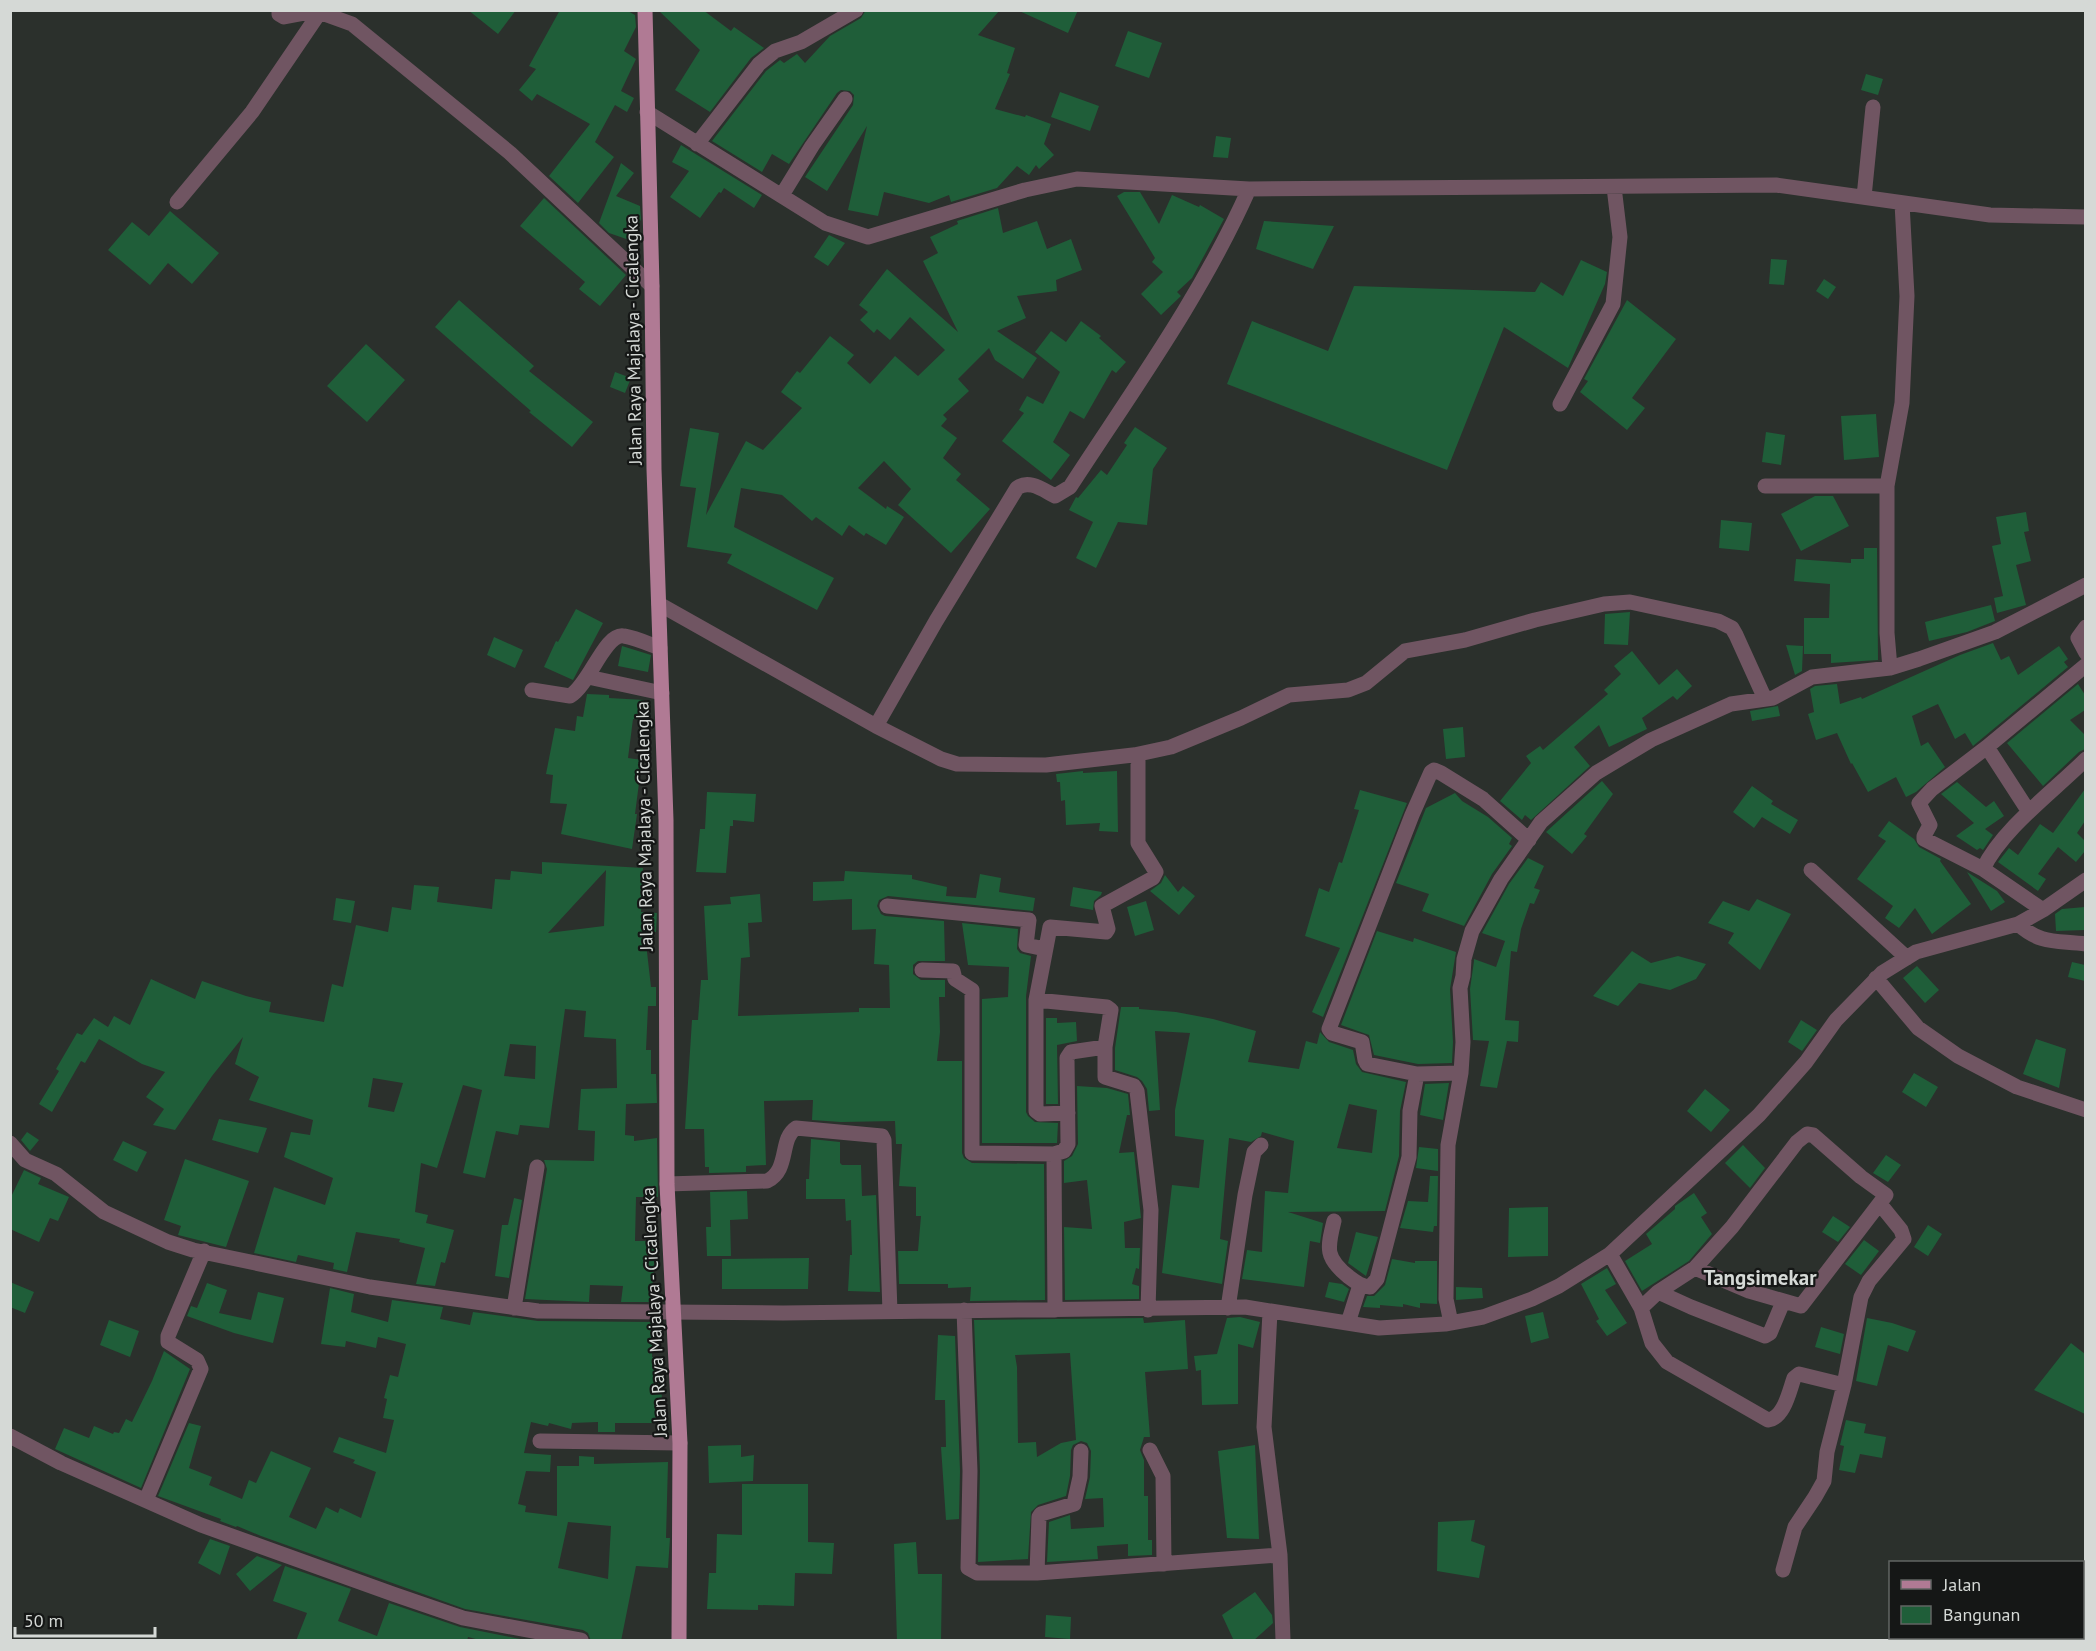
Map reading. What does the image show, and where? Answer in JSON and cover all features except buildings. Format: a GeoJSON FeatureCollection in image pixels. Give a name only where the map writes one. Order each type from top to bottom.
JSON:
{"type":"FeatureCollection","features":[{"type":"Feature","properties":{"kind":"main road","name":"Jalan Raya Majalaya - Cicalengka"},"geometry":{"type":"LineString","coordinates":[[645,10],[654,468],[666,819],[667,1184],[680,1443],[680,1641]]}},
{"type":"Feature","properties":{"kind":"street"},"geometry":{"type":"LineString","coordinates":[[279,10],[279,14],[284,17],[320,12],[352,24],[510,153],[652,286]]}},
{"type":"Feature","properties":{"kind":"street"},"geometry":{"type":"LineString","coordinates":[[698,144],[759,64],[775,51],[801,42],[856,10]]}},
{"type":"Feature","properties":{"kind":"street"},"geometry":{"type":"LineString","coordinates":[[177,202],[252,112],[320,12]]}},
{"type":"Feature","properties":{"kind":"street"},"geometry":{"type":"LineString","coordinates":[[782,195],[812,146],[845,99]]}},
{"type":"Feature","properties":{"kind":"street"},"geometry":{"type":"LineString","coordinates":[[1864,197],[1873,107]]}},
{"type":"Feature","properties":{"kind":"street"},"geometry":{"type":"LineString","coordinates":[[647,112],[825,223],[868,237],[1025,190],[1077,179],[1250,189],[1776,185],[1990,216],[2085,217]]}},
{"type":"Feature","properties":{"kind":"street"},"geometry":{"type":"LineString","coordinates":[[1560,405],[1613,304],[1620,237],[1614,187]]}},
{"type":"Feature","properties":{"kind":"street"},"geometry":{"type":"LineString","coordinates":[[876,726],[936,621],[1017,488],[1023,484],[1031,484],[1055,496],[1070,487],[1188,306],[1225,242],[1250,189]]}},
{"type":"Feature","properties":{"kind":"street"},"geometry":{"type":"LineString","coordinates":[[1890,668],[1887,633],[1887,486],[1902,403],[1907,296],[1902,203]]}},
{"type":"Feature","properties":{"kind":"street"},"geometry":{"type":"LineString","coordinates":[[1765,486],[1887,486]]}},
{"type":"Feature","properties":{"kind":"street"},"geometry":{"type":"LineString","coordinates":[[1451,1323],[1446,1299],[1448,1145],[1461,1073],[1463,1042],[1460,988],[1464,959],[1472,931],[1501,879],[1541,822],[1596,773],[1651,740],[1731,704],[1773,698],[1812,677],[1890,668],[1995,633],[2085,585]]}},
{"type":"Feature","properties":{"kind":"street"},"geometry":{"type":"LineString","coordinates":[[659,604],[876,726],[941,759],[957,764],[1046,765],[1134,756],[1171,747],[1241,718],[1288,695],[1356,687],[1366,683],[1399,655],[1413,649],[1456,642],[1535,620],[1613,602],[1630,602],[1726,624],[1736,635],[1766,699]]}},
{"type":"Feature","properties":{"kind":"street"},"geometry":{"type":"LineString","coordinates":[[2085,627],[2078,638],[2085,653]]}},
{"type":"Feature","properties":{"kind":"street"},"geometry":{"type":"LineString","coordinates":[[532,690],[570,696],[579,691],[608,643],[615,637],[622,635],[660,648]]}},
{"type":"Feature","properties":{"kind":"street"},"geometry":{"type":"LineString","coordinates":[[2043,910],[1983,869],[1924,839],[1930,825],[1919,803],[1932,789],[1987,747],[2085,665]]}},
{"type":"Feature","properties":{"kind":"street"},"geometry":{"type":"LineString","coordinates":[[588,677],[662,693]]}},
{"type":"Feature","properties":{"kind":"street"},"geometry":{"type":"LineString","coordinates":[[1987,747],[2029,812]]}},
{"type":"Feature","properties":{"kind":"street"},"geometry":{"type":"LineString","coordinates":[[1068,1113],[1040,1114],[1036,1111],[1036,1000],[1045,949],[1049,929],[1052,927],[1106,932],[1108,929],[1102,906],[1155,875],[1156,872],[1138,843],[1138,760],[1134,756]]}},
{"type":"Feature","properties":{"kind":"street"},"geometry":{"type":"LineString","coordinates":[[1983,869],[1990,854],[2029,812],[2085,759]]}},
{"type":"Feature","properties":{"kind":"street"},"geometry":{"type":"LineString","coordinates":[[1461,1073],[1417,1074],[1367,1064],[1362,1042],[1332,1033],[1329,1029],[1429,774],[1434,770],[1441,772],[1475,794],[1529,840]]}},
{"type":"Feature","properties":{"kind":"street"},"geometry":{"type":"LineString","coordinates":[[1811,870],[1907,958]]}},
{"type":"Feature","properties":{"kind":"street"},"geometry":{"type":"LineString","coordinates":[[10,1143],[25,1160],[56,1174],[111,1216],[168,1242],[193,1250],[370,1287],[538,1311],[783,1314],[1245,1307],[1379,1328],[1451,1323],[1483,1317],[1532,1299],[1559,1286],[1610,1254],[1759,1115],[1806,1062],[1836,1020],[1876,978],[1916,952],[2018,924],[2043,910],[2085,880]]}},
{"type":"Feature","properties":{"kind":"street"},"geometry":{"type":"LineString","coordinates":[[887,906],[1029,920],[1026,945],[1045,949]]}},
{"type":"Feature","properties":{"kind":"street"},"geometry":{"type":"LineString","coordinates":[[2018,924],[2029,934],[2040,939],[2085,944]]}},
{"type":"Feature","properties":{"kind":"street"},"geometry":{"type":"LineString","coordinates":[[922,970],[953,971],[955,979],[972,990],[972,1153],[1054,1154],[1064,1151],[1068,1146],[1068,1055],[1071,1052],[1105,1047]]}},
{"type":"Feature","properties":{"kind":"street"},"geometry":{"type":"LineString","coordinates":[[1876,978],[1918,1028],[1958,1056],[2017,1087],[2085,1110]]}},
{"type":"Feature","properties":{"kind":"street"},"geometry":{"type":"LineString","coordinates":[[1036,1000],[1111,1010],[1105,1047],[1105,1077],[1134,1086],[1137,1091],[1151,1210],[1148,1310]]}},
{"type":"Feature","properties":{"kind":"street"},"geometry":{"type":"LineString","coordinates":[[1334,1221],[1329,1245],[1331,1259],[1339,1269],[1360,1286],[1370,1287],[1376,1282],[1409,1157],[1410,1111],[1417,1074]]}},
{"type":"Feature","properties":{"kind":"street"},"geometry":{"type":"LineString","coordinates":[[667,1184],[767,1181],[779,1173],[790,1133],[796,1128],[882,1137],[888,1202],[890,1312]]}},
{"type":"Feature","properties":{"kind":"street"},"geometry":{"type":"LineString","coordinates":[[1641,1308],[1658,1292],[1695,1268],[1732,1227],[1797,1142],[1807,1134],[1813,1135],[1861,1177],[1885,1193],[1880,1204],[1803,1305],[1798,1306],[1749,1291],[1695,1268]]}},
{"type":"Feature","properties":{"kind":"street"},"geometry":{"type":"LineString","coordinates":[[1228,1308],[1249,1175],[1254,1152],[1261,1145]]}},
{"type":"Feature","properties":{"kind":"street"},"geometry":{"type":"LineString","coordinates":[[1054,1154],[1055,1310]]}},
{"type":"Feature","properties":{"kind":"street"},"geometry":{"type":"LineString","coordinates":[[514,1308],[537,1167]]}},
{"type":"Feature","properties":{"kind":"street"},"geometry":{"type":"LineString","coordinates":[[1783,1570],[1795,1527],[1824,1481],[1827,1452],[1845,1385],[1861,1297],[1869,1281],[1904,1239],[1901,1230],[1880,1204]]}},
{"type":"Feature","properties":{"kind":"street"},"geometry":{"type":"LineString","coordinates":[[146,1500],[201,1369],[197,1360],[168,1342],[168,1336],[204,1251]]}},
{"type":"Feature","properties":{"kind":"street"},"geometry":{"type":"LineString","coordinates":[[1610,1254],[1641,1308],[1652,1343],[1668,1362],[1768,1420],[1779,1415],[1794,1378],[1799,1374],[1845,1385]]}},
{"type":"Feature","properties":{"kind":"street"},"geometry":{"type":"LineString","coordinates":[[1348,1323],[1360,1286]]}},
{"type":"Feature","properties":{"kind":"street"},"geometry":{"type":"LineString","coordinates":[[1658,1292],[1766,1336],[1770,1333],[1784,1302]]}},
{"type":"Feature","properties":{"kind":"street"},"geometry":{"type":"LineString","coordinates":[[964,1310],[970,1471],[968,1568],[977,1573],[1037,1574],[1280,1555]]}},
{"type":"Feature","properties":{"kind":"street"},"geometry":{"type":"LineString","coordinates":[[1270,1312],[1263,1427],[1280,1555],[1283,1641]]}},
{"type":"Feature","properties":{"kind":"street"},"geometry":{"type":"LineString","coordinates":[[10,1436],[61,1463],[201,1525],[463,1618],[581,1641]]}},
{"type":"Feature","properties":{"kind":"street"},"geometry":{"type":"LineString","coordinates":[[540,1441],[680,1443]]}},
{"type":"Feature","properties":{"kind":"street"},"geometry":{"type":"LineString","coordinates":[[1150,1450],[1163,1476],[1164,1564]]}},
{"type":"Feature","properties":{"kind":"street"},"geometry":{"type":"LineString","coordinates":[[1037,1574],[1039,1517],[1041,1514],[1074,1504],[1082,1451]]}},
{"type":"Feature","properties":{"kind":"district","name":"Tangsimekar"},"geometry":{"type":"Point","coordinates":[1760,1277]}}]}
